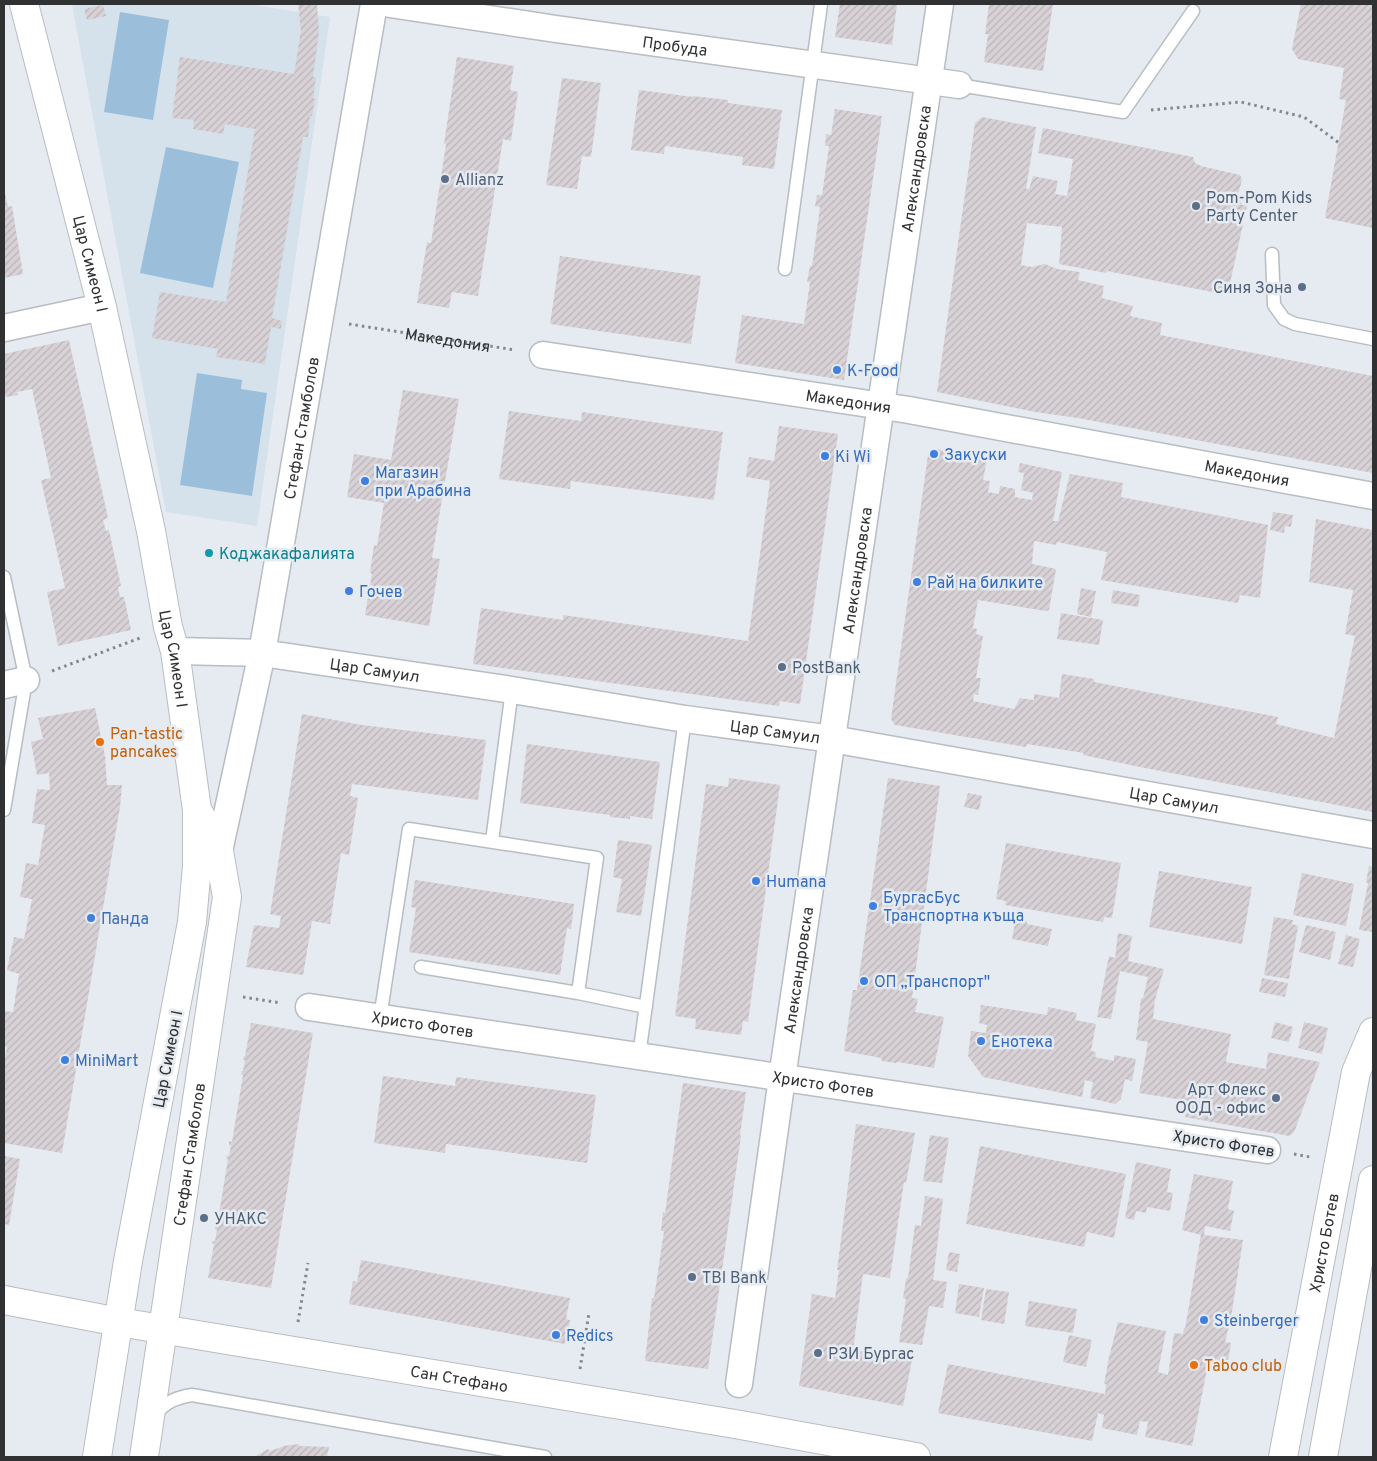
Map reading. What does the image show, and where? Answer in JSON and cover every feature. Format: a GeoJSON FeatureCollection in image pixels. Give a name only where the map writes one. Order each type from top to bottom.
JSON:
{"type":"FeatureCollection","features":[{"type":"Feature","properties":{"kind":"main road","name":"Цар Симеон I"},"geometry":{"type":"LineString","coordinates":[[24,4],[102,307],[151,531],[172,639],[197,810],[197,866],[192,922],[128,1261],[120,1322],[97,1457]]}},
{"type":"Feature","properties":{"kind":"main road","name":"Стефан Стамболов"},"geometry":{"type":"LineString","coordinates":[[144,1457],[227,897],[219,851],[197,810]]}},
{"type":"Feature","properties":{"kind":"main road","name":"Христо Ботев"},"geometry":{"type":"LineString","coordinates":[[1283,1457],[1356,1072],[1373,1032]]}},
{"type":"Feature","properties":{"kind":"main road"},"geometry":{"type":"LineString","coordinates":[[1323,1457],[1373,1180]]}},
{"type":"Feature","properties":{"kind":"main road","name":"Сан Стефано"},"geometry":{"type":"LineString","coordinates":[[4,1300],[120,1322],[735,1424],[916,1457]]}},
{"type":"Feature","properties":{"kind":"street","name":"Стефан Стамболов"},"geometry":{"type":"LineString","coordinates":[[219,851],[262,652],[374,4]]}},
{"type":"Feature","properties":{"kind":"street","name":"Пробуда"},"geometry":{"type":"LineString","coordinates":[[390,4],[929,80],[959,86]]}},
{"type":"Feature","properties":{"kind":"street","name":"Александровска"},"geometry":{"type":"LineString","coordinates":[[740,1379],[782,1078],[940,4]]}},
{"type":"Feature","properties":{"kind":"street"},"geometry":{"type":"LineString","coordinates":[[4,328],[102,307]]}},
{"type":"Feature","properties":{"kind":"street","name":"Македония"},"geometry":{"type":"LineString","coordinates":[[543,355],[881,405],[1373,496]]}},
{"type":"Feature","properties":{"kind":"street","name":"Цар Самуил"},"geometry":{"type":"LineString","coordinates":[[172,639],[512,690],[685,719],[832,739],[1373,835]]}},
{"type":"Feature","properties":{"kind":"street","name":"Христо Фотев"},"geometry":{"type":"LineString","coordinates":[[308,1007],[1267,1150]]}},
{"type":"Feature","properties":{"kind":"lane"},"geometry":{"type":"LineString","coordinates":[[785,269],[821,4]]}},
{"type":"Feature","properties":{"kind":"lane"},"geometry":{"type":"LineString","coordinates":[[959,86],[1123,112],[1194,11]]}},
{"type":"Feature","properties":{"kind":"lane"},"geometry":{"type":"LineString","coordinates":[[1272,254],[1274,305],[1284,319],[1295,324],[1373,339]]}},
{"type":"Feature","properties":{"kind":"lane"},"geometry":{"type":"LineString","coordinates":[[4,577],[15,683],[4,810]]}},
{"type":"Feature","properties":{"kind":"lane"},"geometry":{"type":"LineString","coordinates":[[492,841],[512,690]]}},
{"type":"Feature","properties":{"kind":"lane"},"geometry":{"type":"LineString","coordinates":[[639,1056],[685,719]]}},
{"type":"Feature","properties":{"kind":"lane"},"geometry":{"type":"LineString","coordinates":[[380,1018],[409,829],[597,858],[578,993]]}},
{"type":"Feature","properties":{"kind":"lane"},"geometry":{"type":"LineString","coordinates":[[421,968],[578,993],[646,1007]]}},
{"type":"Feature","properties":{"kind":"lane"},"geometry":{"type":"LineString","coordinates":[[151,1419],[163,1406],[176,1397],[192,1395],[545,1457]]}},
{"type":"Feature","properties":{"kind":"path"},"geometry":{"type":"LineString","coordinates":[[1123,112],[1242,102],[1304,117],[1339,143]]}},
{"type":"Feature","properties":{"kind":"path","name":"Македония"},"geometry":{"type":"LineString","coordinates":[[320,319],[543,355]]}},
{"type":"Feature","properties":{"kind":"path"},"geometry":{"type":"LineString","coordinates":[[15,683],[172,639]]}},
{"type":"Feature","properties":{"kind":"path"},"geometry":{"type":"LineString","coordinates":[[213,992],[308,1007]]}},
{"type":"Feature","properties":{"kind":"path","name":"Христо Фотев"},"geometry":{"type":"LineString","coordinates":[[1267,1150],[1338,1162]]}},
{"type":"Feature","properties":{"kind":"path"},"geometry":{"type":"LineString","coordinates":[[293,1350],[308,1263]]}},
{"type":"Feature","properties":{"kind":"path"},"geometry":{"type":"LineString","coordinates":[[575,1397],[589,1313]]}},
{"type":"Feature","properties":{"kind":"shaded area"},"geometry":{"type":"Polygon","coordinates":[[[72,4],[247,4],[330,17],[257,526],[166,512],[72,4]]]}},
{"type":"Feature","properties":{"kind":"shaded area"},"geometry":{"type":"Polygon","coordinates":[[[120,12],[169,20],[153,120],[104,112],[120,12]]]}},
{"type":"Feature","properties":{"kind":"shaded area"},"geometry":{"type":"Polygon","coordinates":[[[166,147],[239,162],[213,288],[140,273],[166,147]]]}},
{"type":"Feature","properties":{"kind":"shaded area"},"geometry":{"type":"Polygon","coordinates":[[[197,373],[242,380],[241,389],[267,393],[252,496],[180,485],[197,373]]]}},
{"type":"Feature","properties":{"kind":"building"},"geometry":{"type":"Polygon","coordinates":[[[298,4],[317,4],[319,31],[313,77],[316,77],[313,98],[315,99],[312,116],[310,116],[308,137],[303,137],[272,318],[282,321],[281,329],[271,327],[265,364],[216,357],[218,349],[152,338],[160,292],[226,302],[255,129],[225,124],[223,134],[193,129],[194,120],[172,118],[180,57],[294,74],[301,30],[298,4]]]}},
{"type":"Feature","properties":{"kind":"building"},"geometry":{"type":"Polygon","coordinates":[[[840,4],[897,4],[892,45],[835,37],[840,4]]]}},
{"type":"Feature","properties":{"kind":"building"},"geometry":{"type":"Polygon","coordinates":[[[989,4],[1053,4],[1043,71],[984,62],[988,34],[985,34],[989,4]]]}},
{"type":"Feature","properties":{"kind":"building"},"geometry":{"type":"Polygon","coordinates":[[[1301,4],[1373,4],[1373,228],[1325,218],[1346,100],[1339,99],[1344,68],[1298,59],[1292,49],[1301,4]]]}},
{"type":"Feature","properties":{"kind":"building"},"geometry":{"type":"Polygon","coordinates":[[[103,5],[106,16],[87,20],[84,9],[103,5]]]}},
{"type":"Feature","properties":{"kind":"building"},"geometry":{"type":"Polygon","coordinates":[[[457,57],[514,66],[510,90],[518,92],[511,141],[503,139],[478,296],[452,292],[449,308],[417,303],[427,242],[431,243],[457,57]]]}},
{"type":"Feature","properties":{"kind":"building"},"geometry":{"type":"Polygon","coordinates":[[[562,78],[601,83],[591,157],[582,156],[577,189],[546,185],[562,78]]]}},
{"type":"Feature","properties":{"kind":"building"},"geometry":{"type":"Polygon","coordinates":[[[639,90],[728,100],[728,103],[782,110],[774,169],[742,165],[743,157],[665,146],[664,154],[631,150],[639,90]]]}},
{"type":"Feature","properties":{"kind":"building"},"geometry":{"type":"Polygon","coordinates":[[[835,109],[882,116],[844,380],[735,363],[742,315],[804,324],[810,282],[807,282],[810,266],[812,266],[820,207],[815,206],[817,195],[822,195],[829,146],[825,146],[826,134],[831,135],[835,109]]]}},
{"type":"Feature","properties":{"kind":"building"},"geometry":{"type":"Polygon","coordinates":[[[982,117],[1036,127],[1026,189],[1029,189],[1033,176],[1058,181],[1055,194],[1067,196],[1073,159],[1038,153],[1043,128],[1193,157],[1195,163],[1201,166],[1240,175],[1242,180],[1238,194],[1242,205],[1247,206],[1229,288],[1222,290],[1222,294],[1107,271],[1106,273],[1059,264],[1062,227],[1027,223],[1021,265],[1032,267],[1045,264],[1057,269],[1080,272],[1078,280],[1104,286],[1102,298],[1133,306],[1130,316],[1162,323],[1160,335],[1373,376],[1373,473],[1078,418],[1035,412],[937,392],[975,123],[982,117]]]}},
{"type":"Feature","properties":{"kind":"building"},"geometry":{"type":"Polygon","coordinates":[[[4,188],[8,207],[12,206],[23,274],[4,278],[4,188]]]}},
{"type":"Feature","properties":{"kind":"building"},"geometry":{"type":"Polygon","coordinates":[[[560,256],[701,276],[691,344],[550,324],[560,256]]]}},
{"type":"Feature","properties":{"kind":"building"},"geometry":{"type":"Polygon","coordinates":[[[69,340],[108,518],[103,520],[106,531],[109,530],[121,586],[118,587],[120,597],[124,597],[131,630],[58,646],[47,592],[65,588],[41,480],[51,478],[32,389],[17,392],[18,395],[4,396],[4,354],[69,340]]]}},
{"type":"Feature","properties":{"kind":"building"},"geometry":{"type":"Polygon","coordinates":[[[403,390],[459,399],[432,558],[440,559],[429,626],[365,615],[372,574],[370,573],[374,545],[377,546],[384,503],[347,497],[354,454],[391,460],[403,390]]]}},
{"type":"Feature","properties":{"kind":"building"},"geometry":{"type":"Polygon","coordinates":[[[509,411],[581,421],[582,412],[723,432],[714,500],[571,481],[570,489],[499,479],[509,411]]]}},
{"type":"Feature","properties":{"kind":"building"},"geometry":{"type":"Polygon","coordinates":[[[779,426],[838,434],[800,704],[780,701],[779,706],[473,664],[481,608],[563,620],[563,615],[748,641],[770,481],[746,477],[749,457],[774,461],[779,426]]]}},
{"type":"Feature","properties":{"kind":"building"},"geometry":{"type":"Polygon","coordinates":[[[936,449],[987,459],[983,480],[990,481],[988,492],[999,494],[1000,486],[1015,489],[1015,497],[1032,500],[1033,493],[1021,490],[1024,473],[1018,472],[1020,463],[1062,472],[1053,521],[1058,521],[1070,474],[1123,483],[1121,497],[1268,525],[1260,598],[1240,595],[1238,603],[1101,580],[1107,552],[1057,542],[1056,545],[1034,541],[1032,564],[1056,569],[1049,610],[978,600],[973,628],[977,629],[976,634],[983,636],[976,678],[981,678],[978,695],[974,694],[973,701],[1014,709],[1020,698],[1034,700],[1034,694],[1059,698],[1062,674],[1094,679],[1094,682],[1278,717],[1276,724],[1334,738],[1355,636],[1345,634],[1353,590],[1309,582],[1316,519],[1373,530],[1373,812],[1140,767],[1083,755],[1084,753],[1027,744],[1026,747],[895,725],[891,719],[928,455],[936,449]]]}},
{"type":"Feature","properties":{"kind":"building"},"geometry":{"type":"Polygon","coordinates":[[[1273,512],[1293,515],[1291,527],[1285,526],[1284,533],[1270,530],[1273,512]]]}},
{"type":"Feature","properties":{"kind":"building"},"geometry":{"type":"Polygon","coordinates":[[[1081,588],[1096,591],[1091,617],[1077,614],[1081,588]]]}},
{"type":"Feature","properties":{"kind":"building"},"geometry":{"type":"Polygon","coordinates":[[[1113,590],[1140,595],[1138,607],[1111,603],[1113,590]]]}},
{"type":"Feature","properties":{"kind":"building"},"geometry":{"type":"Polygon","coordinates":[[[1061,613],[1103,620],[1099,645],[1057,639],[1061,613]]]}},
{"type":"Feature","properties":{"kind":"building"},"geometry":{"type":"Polygon","coordinates":[[[95,708],[105,756],[107,785],[122,785],[120,807],[62,1153],[4,1143],[4,1064],[7,1047],[4,1047],[4,1011],[13,1012],[19,974],[7,970],[14,937],[24,939],[32,899],[20,897],[26,863],[38,865],[45,825],[32,823],[37,789],[50,790],[49,773],[37,775],[31,742],[43,739],[38,718],[95,708]]]}},
{"type":"Feature","properties":{"kind":"building"},"geometry":{"type":"Polygon","coordinates":[[[302,714],[362,725],[486,740],[478,800],[352,784],[350,796],[358,798],[349,855],[341,853],[330,924],[312,921],[303,975],[246,967],[254,925],[279,928],[281,916],[270,914],[302,714]]]}},
{"type":"Feature","properties":{"kind":"building"},"geometry":{"type":"Polygon","coordinates":[[[527,744],[660,762],[652,819],[630,816],[630,819],[610,817],[610,815],[520,803],[527,744]]]}},
{"type":"Feature","properties":{"kind":"building"},"geometry":{"type":"Polygon","coordinates":[[[729,778],[780,785],[748,1022],[743,1021],[741,1035],[695,1029],[696,1019],[675,1016],[706,784],[728,787],[729,778]]]}},
{"type":"Feature","properties":{"kind":"building"},"geometry":{"type":"Polygon","coordinates":[[[888,778],[940,786],[912,998],[918,999],[915,1012],[944,1017],[934,1068],[882,1061],[881,1058],[844,1051],[853,990],[857,990],[888,778]]]}},
{"type":"Feature","properties":{"kind":"building"},"geometry":{"type":"Polygon","coordinates":[[[968,793],[982,796],[979,810],[964,807],[968,793]]]}},
{"type":"Feature","properties":{"kind":"building"},"geometry":{"type":"Polygon","coordinates":[[[618,840],[652,845],[641,916],[616,912],[622,879],[613,877],[618,840]]]}},
{"type":"Feature","properties":{"kind":"building"},"geometry":{"type":"Polygon","coordinates":[[[1006,843],[1121,863],[1112,918],[1104,917],[1103,922],[1005,905],[1006,901],[996,899],[1006,843]]]}},
{"type":"Feature","properties":{"kind":"building"},"geometry":{"type":"Polygon","coordinates":[[[1369,866],[1373,867],[1373,932],[1359,930],[1368,883],[1366,882],[1369,866]]]}},
{"type":"Feature","properties":{"kind":"building"},"geometry":{"type":"Polygon","coordinates":[[[1159,871],[1252,887],[1242,944],[1149,927],[1159,871]]]}},
{"type":"Feature","properties":{"kind":"building"},"geometry":{"type":"Polygon","coordinates":[[[1302,873],[1354,884],[1346,926],[1293,915],[1302,873]]]}},
{"type":"Feature","properties":{"kind":"building"},"geometry":{"type":"Polygon","coordinates":[[[415,880],[574,904],[571,929],[567,928],[560,975],[409,952],[416,908],[411,907],[415,880]]]}},
{"type":"Feature","properties":{"kind":"building"},"geometry":{"type":"Polygon","coordinates":[[[1274,917],[1293,920],[1292,924],[1298,926],[1289,979],[1264,975],[1274,917]]]}},
{"type":"Feature","properties":{"kind":"building"},"geometry":{"type":"Polygon","coordinates":[[[1016,918],[1027,921],[1027,924],[1052,929],[1048,946],[1012,939],[1016,918]]]}},
{"type":"Feature","properties":{"kind":"building"},"geometry":{"type":"Polygon","coordinates":[[[1306,925],[1336,932],[1330,960],[1299,952],[1306,925]]]}},
{"type":"Feature","properties":{"kind":"building"},"geometry":{"type":"Polygon","coordinates":[[[1118,933],[1132,936],[1128,961],[1164,969],[1155,1000],[1153,1019],[1231,1034],[1226,1062],[1266,1069],[1268,1052],[1320,1062],[1295,1130],[1291,1135],[1185,1117],[1189,1101],[1139,1093],[1148,1042],[1136,1040],[1141,998],[1143,998],[1148,977],[1120,971],[1111,1019],[1097,1017],[1109,956],[1115,958],[1118,933]]]}},
{"type":"Feature","properties":{"kind":"building"},"geometry":{"type":"Polygon","coordinates":[[[1346,935],[1360,939],[1353,967],[1338,964],[1346,935]]]}},
{"type":"Feature","properties":{"kind":"building"},"geometry":{"type":"Polygon","coordinates":[[[1262,978],[1288,983],[1285,997],[1259,992],[1262,978]]]}},
{"type":"Feature","properties":{"kind":"building"},"geometry":{"type":"Polygon","coordinates":[[[981,1005],[1047,1015],[1048,1007],[1077,1013],[1075,1020],[1096,1024],[1091,1051],[1096,1052],[1095,1057],[1114,1061],[1114,1055],[1136,1059],[1132,1081],[1125,1079],[1121,1099],[1115,1104],[1090,1098],[1093,1082],[1085,1080],[1082,1097],[983,1077],[968,1056],[971,1031],[986,1033],[987,1025],[979,1023],[981,1005]]]}},
{"type":"Feature","properties":{"kind":"building"},"geometry":{"type":"Polygon","coordinates":[[[1275,1022],[1293,1027],[1289,1042],[1271,1038],[1275,1022]]]}},
{"type":"Feature","properties":{"kind":"building"},"geometry":{"type":"Polygon","coordinates":[[[1304,1022],[1328,1028],[1322,1054],[1298,1048],[1304,1022]]]}},
{"type":"Feature","properties":{"kind":"building"},"geometry":{"type":"Polygon","coordinates":[[[251,1023],[313,1033],[271,1288],[208,1278],[214,1244],[212,1244],[215,1241],[217,1230],[215,1226],[217,1226],[228,1159],[226,1159],[227,1155],[229,1156],[231,1145],[229,1145],[229,1141],[232,1142],[243,1075],[241,1075],[245,1060],[243,1060],[251,1023]]]}},
{"type":"Feature","properties":{"kind":"building"},"geometry":{"type":"Polygon","coordinates":[[[383,1076],[455,1086],[456,1077],[596,1095],[587,1163],[446,1144],[445,1153],[374,1143],[383,1076]]]}},
{"type":"Feature","properties":{"kind":"building"},"geometry":{"type":"Polygon","coordinates":[[[683,1083],[746,1092],[708,1369],[645,1361],[652,1298],[654,1298],[664,1231],[661,1231],[663,1212],[665,1213],[683,1083]]]}},
{"type":"Feature","properties":{"kind":"building"},"geometry":{"type":"Polygon","coordinates":[[[856,1124],[915,1133],[906,1183],[904,1182],[890,1278],[863,1274],[853,1350],[912,1360],[903,1406],[799,1386],[812,1294],[835,1298],[856,1124]]]}},
{"type":"Feature","properties":{"kind":"building"},"geometry":{"type":"Polygon","coordinates":[[[930,1135],[949,1138],[942,1183],[923,1181],[930,1135]]]}},
{"type":"Feature","properties":{"kind":"building"},"geometry":{"type":"Polygon","coordinates":[[[980,1146],[1126,1174],[1114,1238],[1087,1232],[1084,1247],[966,1224],[980,1146]]]}},
{"type":"Feature","properties":{"kind":"building"},"geometry":{"type":"Polygon","coordinates":[[[4,1156],[20,1159],[9,1225],[4,1224],[4,1156]]]}},
{"type":"Feature","properties":{"kind":"building"},"geometry":{"type":"Polygon","coordinates":[[[1136,1162],[1171,1169],[1167,1192],[1173,1193],[1170,1211],[1147,1207],[1146,1213],[1136,1211],[1134,1220],[1125,1218],[1136,1162]]]}},
{"type":"Feature","properties":{"kind":"building"},"geometry":{"type":"Polygon","coordinates":[[[1194,1174],[1233,1181],[1228,1209],[1234,1211],[1230,1231],[1205,1226],[1204,1235],[1243,1240],[1231,1318],[1225,1342],[1231,1343],[1227,1367],[1208,1364],[1192,1446],[1145,1437],[1148,1422],[1140,1421],[1137,1435],[1102,1428],[1104,1415],[1098,1413],[1092,1441],[938,1413],[948,1364],[1105,1394],[1106,1384],[1104,1384],[1118,1322],[1166,1331],[1158,1372],[1168,1375],[1174,1333],[1183,1334],[1185,1329],[1201,1235],[1182,1230],[1194,1174]]]}},
{"type":"Feature","properties":{"kind":"building"},"geometry":{"type":"Polygon","coordinates":[[[925,1196],[943,1199],[933,1280],[947,1282],[943,1308],[929,1306],[922,1345],[899,1342],[906,1299],[903,1298],[908,1277],[915,1225],[921,1226],[925,1196]]]}},
{"type":"Feature","properties":{"kind":"building"},"geometry":{"type":"Polygon","coordinates":[[[949,1252],[960,1254],[957,1272],[946,1270],[949,1252]]]}},
{"type":"Feature","properties":{"kind":"building"},"geometry":{"type":"Polygon","coordinates":[[[361,1260],[570,1298],[566,1319],[570,1320],[565,1344],[349,1304],[353,1281],[357,1282],[361,1260]]]}},
{"type":"Feature","properties":{"kind":"building"},"geometry":{"type":"Polygon","coordinates":[[[959,1284],[984,1288],[979,1317],[955,1313],[959,1284]]]}},
{"type":"Feature","properties":{"kind":"building"},"geometry":{"type":"Polygon","coordinates":[[[986,1289],[1009,1292],[1004,1324],[981,1320],[986,1289]]]}},
{"type":"Feature","properties":{"kind":"building"},"geometry":{"type":"Polygon","coordinates":[[[1029,1301],[1077,1309],[1073,1333],[1025,1326],[1029,1301]]]}},
{"type":"Feature","properties":{"kind":"building"},"geometry":{"type":"Polygon","coordinates":[[[1069,1335],[1092,1340],[1086,1367],[1063,1362],[1069,1335]]]}},
{"type":"Feature","properties":{"kind":"building"},"geometry":{"type":"Polygon","coordinates":[[[299,1444],[299,1446],[329,1447],[327,1457],[254,1457],[268,1449],[270,1451],[284,1446],[299,1444]]]}},
{"type":"Feature","properties":{"kind":"place","name":"Allianz"},"geometry":{"type":"Point","coordinates":[445,179]}},
{"type":"Feature","properties":{"kind":"place","name":"Pom-Pom Kids Party Center"},"geometry":{"type":"Point","coordinates":[1196,206]}},
{"type":"Feature","properties":{"kind":"place","name":"Синя Зона"},"geometry":{"type":"Point","coordinates":[1302,287]}},
{"type":"Feature","properties":{"kind":"place","name":"K-Food"},"geometry":{"type":"Point","coordinates":[837,370]}},
{"type":"Feature","properties":{"kind":"place","name":"Закуски"},"geometry":{"type":"Point","coordinates":[934,454]}},
{"type":"Feature","properties":{"kind":"place","name":"Ki Wi"},"geometry":{"type":"Point","coordinates":[825,456]}},
{"type":"Feature","properties":{"kind":"place","name":"Магазин при Арабина"},"geometry":{"type":"Point","coordinates":[365,481]}},
{"type":"Feature","properties":{"kind":"place","name":"Коджакафалията"},"geometry":{"type":"Point","coordinates":[209,553]}},
{"type":"Feature","properties":{"kind":"place","name":"Рай на билките"},"geometry":{"type":"Point","coordinates":[917,582]}},
{"type":"Feature","properties":{"kind":"place","name":"Гочев"},"geometry":{"type":"Point","coordinates":[349,591]}},
{"type":"Feature","properties":{"kind":"place","name":"PostBank"},"geometry":{"type":"Point","coordinates":[782,667]}},
{"type":"Feature","properties":{"kind":"place","name":"Pan-tastic pancakes"},"geometry":{"type":"Point","coordinates":[100,742]}},
{"type":"Feature","properties":{"kind":"place","name":"Humana"},"geometry":{"type":"Point","coordinates":[756,881]}},
{"type":"Feature","properties":{"kind":"place","name":"БургасБус Транспортна къща"},"geometry":{"type":"Point","coordinates":[873,906]}},
{"type":"Feature","properties":{"kind":"place","name":"Панда"},"geometry":{"type":"Point","coordinates":[91,918]}},
{"type":"Feature","properties":{"kind":"place","name":"ОП „Транспорт\""},"geometry":{"type":"Point","coordinates":[864,981]}},
{"type":"Feature","properties":{"kind":"place","name":"Енотека"},"geometry":{"type":"Point","coordinates":[981,1041]}},
{"type":"Feature","properties":{"kind":"place","name":"MiniMart"},"geometry":{"type":"Point","coordinates":[65,1060]}},
{"type":"Feature","properties":{"kind":"place","name":"Арт Флекс ООД - офис"},"geometry":{"type":"Point","coordinates":[1276,1098]}},
{"type":"Feature","properties":{"kind":"place","name":"УНАКС"},"geometry":{"type":"Point","coordinates":[204,1218]}},
{"type":"Feature","properties":{"kind":"place","name":"TBI Bank"},"geometry":{"type":"Point","coordinates":[692,1277]}},
{"type":"Feature","properties":{"kind":"place","name":"Steinberger"},"geometry":{"type":"Point","coordinates":[1204,1320]}},
{"type":"Feature","properties":{"kind":"place","name":"Redics"},"geometry":{"type":"Point","coordinates":[556,1335]}},
{"type":"Feature","properties":{"kind":"place","name":"РЗИ Бургас"},"geometry":{"type":"Point","coordinates":[818,1353]}},
{"type":"Feature","properties":{"kind":"place","name":"Taboo club"},"geometry":{"type":"Point","coordinates":[1194,1365]}}]}
